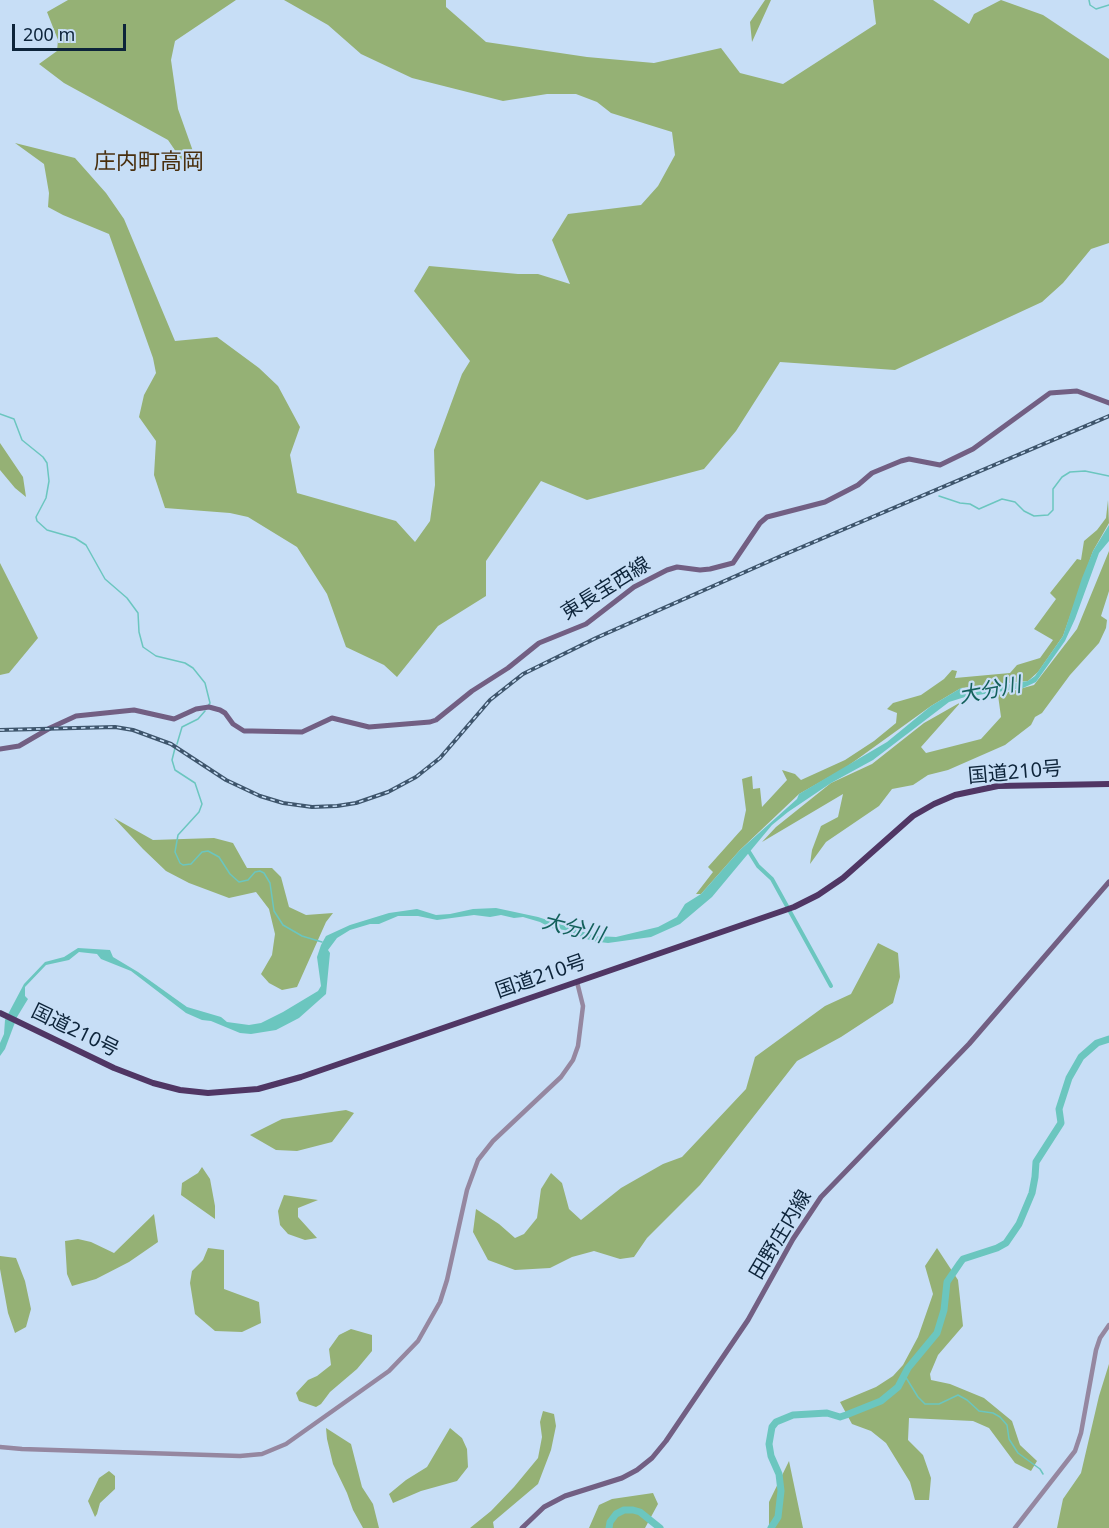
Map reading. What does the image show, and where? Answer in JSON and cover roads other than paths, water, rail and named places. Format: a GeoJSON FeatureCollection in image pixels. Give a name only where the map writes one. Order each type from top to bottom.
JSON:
{"type":"FeatureCollection","features":[{"type":"Feature","properties":{"kind":"highway","name":"国道210号"},"geometry":{"type":"LineString","coordinates":[[0,1013],[114,1068],[153,1083],[201,1092],[239,1092],[266,1088],[783,912],[824,892],[902,825],[928,807],[955,795],[973,790],[1022,785],[1109,784]]}},
{"type":"Feature","properties":{"kind":"main road","name":"東長宝西線"},"geometry":{"type":"LineString","coordinates":[[0,749],[18,746],[45,730],[76,716],[134,710],[169,719],[196,709],[220,710],[233,724],[244,731],[252,732],[302,732],[332,717],[369,727],[430,722],[508,668],[544,639],[575,630],[586,624],[634,587],[666,570],[677,567],[710,569],[733,563],[760,523],[767,517],[825,502],[850,489],[872,473],[901,461],[909,459],[940,465],[973,449],[1050,393],[1077,391],[1109,403]]}},
{"type":"Feature","properties":{"kind":"main road","name":"田野庄内線"},"geometry":{"type":"LineString","coordinates":[[522,1528],[544,1507],[558,1499],[622,1478],[652,1458],[748,1320],[793,1239],[821,1197],[969,1044],[1109,882]]}},
{"type":"Feature","properties":{"kind":"street"},"geometry":{"type":"LineString","coordinates":[[0,1447],[240,1456],[262,1454],[286,1444],[388,1371],[418,1341],[440,1302],[449,1274],[469,1184],[478,1160],[493,1141],[561,1077],[573,1060],[578,1046],[583,1010],[578,982]]}},
{"type":"Feature","properties":{"kind":"street"},"geometry":{"type":"LineString","coordinates":[[1015,1528],[1075,1451],[1082,1433],[1096,1350],[1100,1338],[1109,1325]]}},
{"type":"Feature","properties":{"kind":"water","name":"大分川"},"geometry":{"type":"Polygon","coordinates":[[[1109,525],[1109,541],[1099,553],[1065,641],[1036,682],[1023,688],[965,697],[949,702],[873,760],[831,783],[772,825],[712,897],[680,924],[651,937],[608,943],[592,941],[523,917],[474,915],[437,920],[418,916],[398,916],[379,924],[370,924],[350,930],[337,938],[328,950],[330,953],[326,994],[299,1018],[276,1030],[251,1034],[240,1033],[186,1013],[131,971],[101,959],[97,954],[79,952],[69,960],[46,965],[25,987],[25,996],[28,999],[17,1017],[0,1056],[5,1020],[24,984],[45,962],[64,957],[78,948],[110,950],[113,957],[187,1007],[221,1017],[227,1022],[249,1025],[261,1023],[318,991],[321,986],[317,957],[326,936],[350,925],[389,913],[417,909],[436,915],[496,908],[538,917],[596,936],[616,937],[658,927],[677,917],[685,904],[701,894],[740,850],[797,799],[799,794],[887,742],[931,706],[961,688],[966,691],[985,686],[1005,685],[1028,681],[1035,676],[1063,636],[1093,551],[1109,525]]]}},
{"type":"Feature","properties":{"kind":"waterway"},"geometry":{"type":"LineString","coordinates":[[1089,0],[1090,5],[1096,9],[1109,5]]}},
{"type":"Feature","properties":{"kind":"waterway"},"geometry":{"type":"LineString","coordinates":[[0,414],[14,419],[22,440],[47,463],[49,481],[46,498],[36,517],[37,521],[47,530],[75,538],[86,545],[105,579],[127,598],[138,613],[143,647],[156,656],[185,663],[193,668],[205,683],[210,703],[208,706]]}},
{"type":"Feature","properties":{"kind":"waterway"},"geometry":{"type":"LineString","coordinates":[[939,496],[970,504],[979,509],[1002,499],[1015,502],[1024,511],[1034,516],[1048,515],[1053,510],[1053,489],[1062,477],[1070,472],[1085,471],[1109,476]]}},
{"type":"Feature","properties":{"kind":"waterway"},"geometry":{"type":"LineString","coordinates":[[177,744],[182,727],[198,719],[205,711]]}},
{"type":"Feature","properties":{"kind":"waterway"},"geometry":{"type":"LineString","coordinates":[[175,748],[172,760],[175,770],[195,783],[202,804],[199,812],[178,835],[175,852],[180,863],[191,864],[202,852],[208,851],[219,857],[230,874],[239,882],[248,880],[255,872],[264,873],[270,883],[274,911],[283,925],[302,936],[322,942]]}},
{"type":"Feature","properties":{"kind":"waterway"},"geometry":{"type":"LineString","coordinates":[[748,850],[758,866],[772,879],[831,986]]}},
{"type":"Feature","properties":{"kind":"waterway"},"geometry":{"type":"LineString","coordinates":[[771,1528],[778,1517],[781,1491],[779,1474],[771,1456],[769,1444],[772,1427],[776,1422],[793,1415],[827,1413],[840,1417],[881,1401],[898,1387],[908,1368],[937,1333],[944,1310],[947,1282],[960,1263],[963,1259],[1006,1243],[1019,1224],[1032,1193],[1036,1162],[1061,1123],[1059,1109],[1069,1078],[1081,1057],[1097,1043],[1109,1039]]}},
{"type":"Feature","properties":{"kind":"waterway"},"geometry":{"type":"LineString","coordinates":[[905,1376],[925,1404],[939,1404],[958,1395],[979,1411],[993,1413],[1000,1417],[1007,1425],[1009,1439],[1018,1453],[1040,1469],[1043,1474]]}},
{"type":"Feature","properties":{"kind":"waterway"},"geometry":{"type":"LineString","coordinates":[[609,1528],[616,1514],[624,1510],[640,1512],[660,1528]]}},
{"type":"Feature","properties":{"kind":"railway"},"geometry":{"type":"LineString","coordinates":[[0,730],[115,727],[133,730],[171,744],[226,780],[260,796],[283,803],[312,807],[356,803],[388,792],[416,777],[440,758],[490,700],[523,674],[596,638],[781,556],[1109,416]]}},
{"type":"Feature","properties":{"kind":"district","name":"庄内町高岡"},"geometry":{"type":"Point","coordinates":[149,163]}}]}
